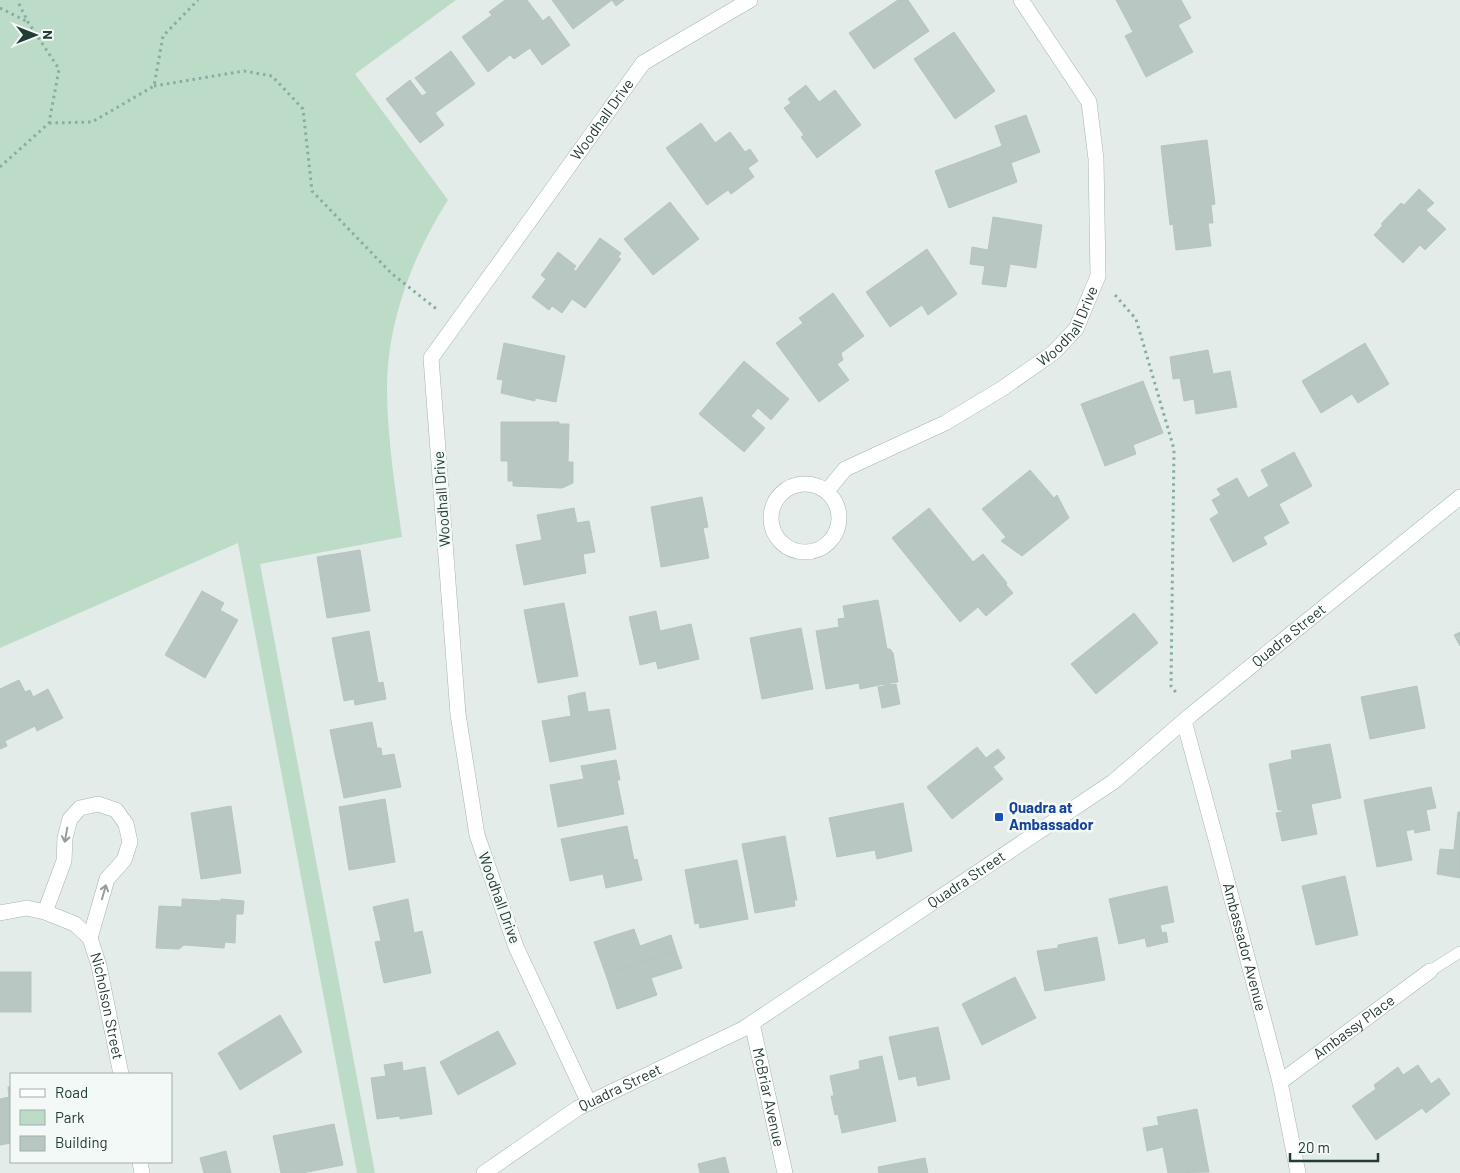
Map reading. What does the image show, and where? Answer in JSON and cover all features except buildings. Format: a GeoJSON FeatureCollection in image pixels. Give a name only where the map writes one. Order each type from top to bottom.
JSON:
{"type":"FeatureCollection","features":[{"type":"Feature","properties":{"kind":"street","name":"Woodhall Drive"},"geometry":{"type":"LineString","coordinates":[[589,1103],[516,947],[477,835],[458,714],[431,358],[643,63],[750,0]]}},
{"type":"Feature","properties":{"kind":"street","name":"Woodhall Drive"},"geometry":{"type":"LineString","coordinates":[[827,491],[845,468],[945,423],[1003,388],[1053,353],[1076,329],[1098,276],[1096,159],[1089,102],[1021,0]]}},
{"type":"Feature","properties":{"kind":"street"},"geometry":{"type":"LineString","coordinates":[[800,484],[814,485],[827,491],[836,503],[840,517],[838,531],[830,543],[818,550],[804,553],[790,549],[779,540],[772,527],[772,513],[777,499],[787,489],[800,484]]}},
{"type":"Feature","properties":{"kind":"street","name":"Quadra Street"},"geometry":{"type":"LineString","coordinates":[[484,1173],[578,1108],[743,1029],[1113,782],[1188,718],[1460,497]]}},
{"type":"Feature","properties":{"kind":"street","name":"Ambassador Avenue"},"geometry":{"type":"LineString","coordinates":[[1188,718],[1218,843],[1280,1082],[1298,1173]]}},
{"type":"Feature","properties":{"kind":"street","name":"Nicholson Street"},"geometry":{"type":"LineString","coordinates":[[45,912],[64,861],[65,838],[70,819],[80,808],[98,804],[116,810],[126,824],[130,842],[124,860],[107,879],[90,938]]}},
{"type":"Feature","properties":{"kind":"street","name":"Nicholson Street"},"geometry":{"type":"LineString","coordinates":[[0,913],[27,908],[45,912],[75,924],[90,938],[99,966],[121,1073]]}},
{"type":"Feature","properties":{"kind":"street","name":"Ambassy Place"},"geometry":{"type":"LineString","coordinates":[[1280,1082],[1430,971]]}},
{"type":"Feature","properties":{"kind":"street","name":"McBriar Avenue"},"geometry":{"type":"LineString","coordinates":[[752,1023],[785,1173]]}},
{"type":"Feature","properties":{"kind":"lane"},"geometry":{"type":"LineString","coordinates":[[1430,971],[1460,952]]}},
{"type":"Feature","properties":{"kind":"path"},"geometry":{"type":"LineString","coordinates":[[0,167],[49,123],[60,69],[28,22],[17,0]]}},
{"type":"Feature","properties":{"kind":"path"},"geometry":{"type":"LineString","coordinates":[[154,86],[163,36],[198,0]]}},
{"type":"Feature","properties":{"kind":"path"},"geometry":{"type":"LineString","coordinates":[[0,8],[28,22]]}},
{"type":"Feature","properties":{"kind":"path"},"geometry":{"type":"LineString","coordinates":[[49,123],[92,122],[154,86],[244,70],[272,76],[304,109],[312,191],[390,273],[455,324]]}},
{"type":"Feature","properties":{"kind":"path"},"geometry":{"type":"LineString","coordinates":[[1098,276],[1136,319],[1174,449],[1171,686],[1188,718]]}},
{"type":"Feature","properties":{"kind":"green space"},"geometry":{"type":"Polygon","coordinates":[[[0,0],[456,0],[355,74],[448,200],[424,243],[405,289],[392,337],[388,361],[388,424],[402,537],[260,564],[375,1173],[357,1173],[238,543],[0,648],[0,0]]]}},
{"type":"Feature","properties":{"kind":"place","name":"Quadra at Ambassador"},"geometry":{"type":"Point","coordinates":[999,817]}}]}
